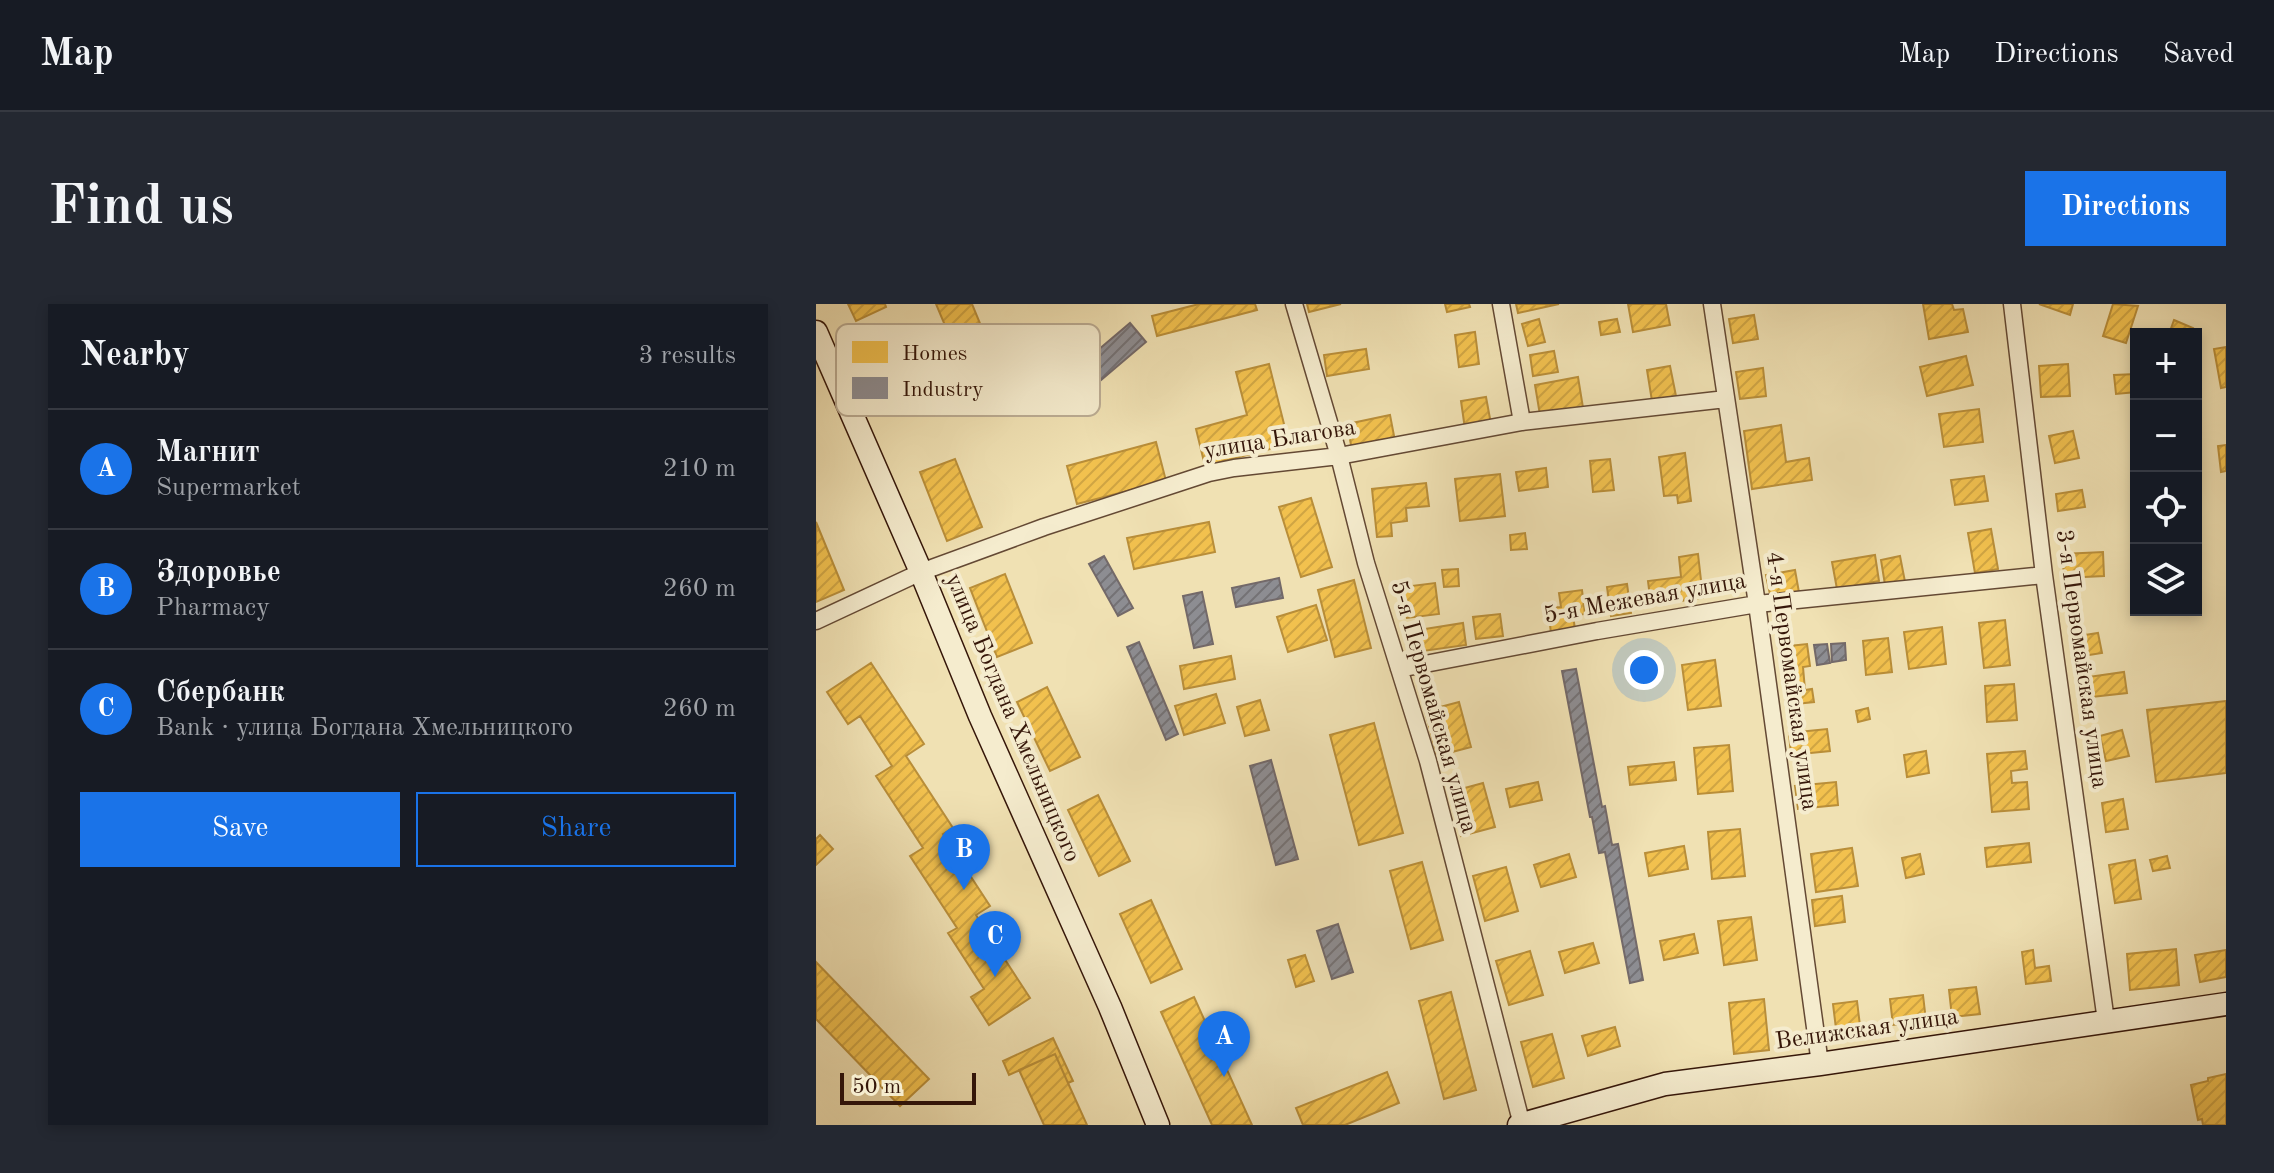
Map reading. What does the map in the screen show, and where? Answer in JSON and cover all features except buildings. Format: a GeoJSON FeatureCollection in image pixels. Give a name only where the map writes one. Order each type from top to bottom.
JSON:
{"type":"FeatureCollection","features":[{"type":"Feature","properties":{"kind":"main road","name":"улица Богдана Хмельницкого"},"geometry":{"type":"LineString","coordinates":[[816,332],[836,378]]}},
{"type":"Feature","properties":{"kind":"main road","name":"улица Богдана Хмельницкого"},"geometry":{"type":"LineString","coordinates":[[853,416],[980,716],[1110,1007],[1158,1125]]}},
{"type":"Feature","properties":{"kind":"main road","name":"Велижская улица"},"geometry":{"type":"LineString","coordinates":[[1521,1125],[1665,1084],[2226,1004]]}},
{"type":"Feature","properties":{"kind":"street","name":"5-я Первомайская улица"},"geometry":{"type":"LineString","coordinates":[[1294,304],[1339,456],[1366,563],[1428,761],[1521,1125]]}},
{"type":"Feature","properties":{"kind":"street"},"geometry":{"type":"LineString","coordinates":[[1501,304],[1522,422]]}},
{"type":"Feature","properties":{"kind":"street","name":"4-я Первомайская улица"},"geometry":{"type":"LineString","coordinates":[[1712,304],[1820,1064]]}},
{"type":"Feature","properties":{"kind":"street","name":"3-я Первомайская улица"},"geometry":{"type":"LineString","coordinates":[[2012,304],[2044,575],[2106,1021]]}},
{"type":"Feature","properties":{"kind":"street","name":"улица Благова"},"geometry":{"type":"LineString","coordinates":[[816,621],[921,572],[1044,527],[1209,473],[1339,456],[1522,422],[1726,399]]}},
{"type":"Feature","properties":{"kind":"street","name":"5-я Межевая улица"},"geometry":{"type":"LineString","coordinates":[[1399,669],[1757,604],[2044,575]]}},
{"type":"Feature","properties":{"kind":"place","name":"Здоровье"},"geometry":{"type":"Point","coordinates":[964,890]}},
{"type":"Feature","properties":{"kind":"place","name":"Сбербанк"},"geometry":{"type":"Point","coordinates":[995,977]}},
{"type":"Feature","properties":{"kind":"place","name":"Магнит"},"geometry":{"type":"Point","coordinates":[1224,1077]}}]}
